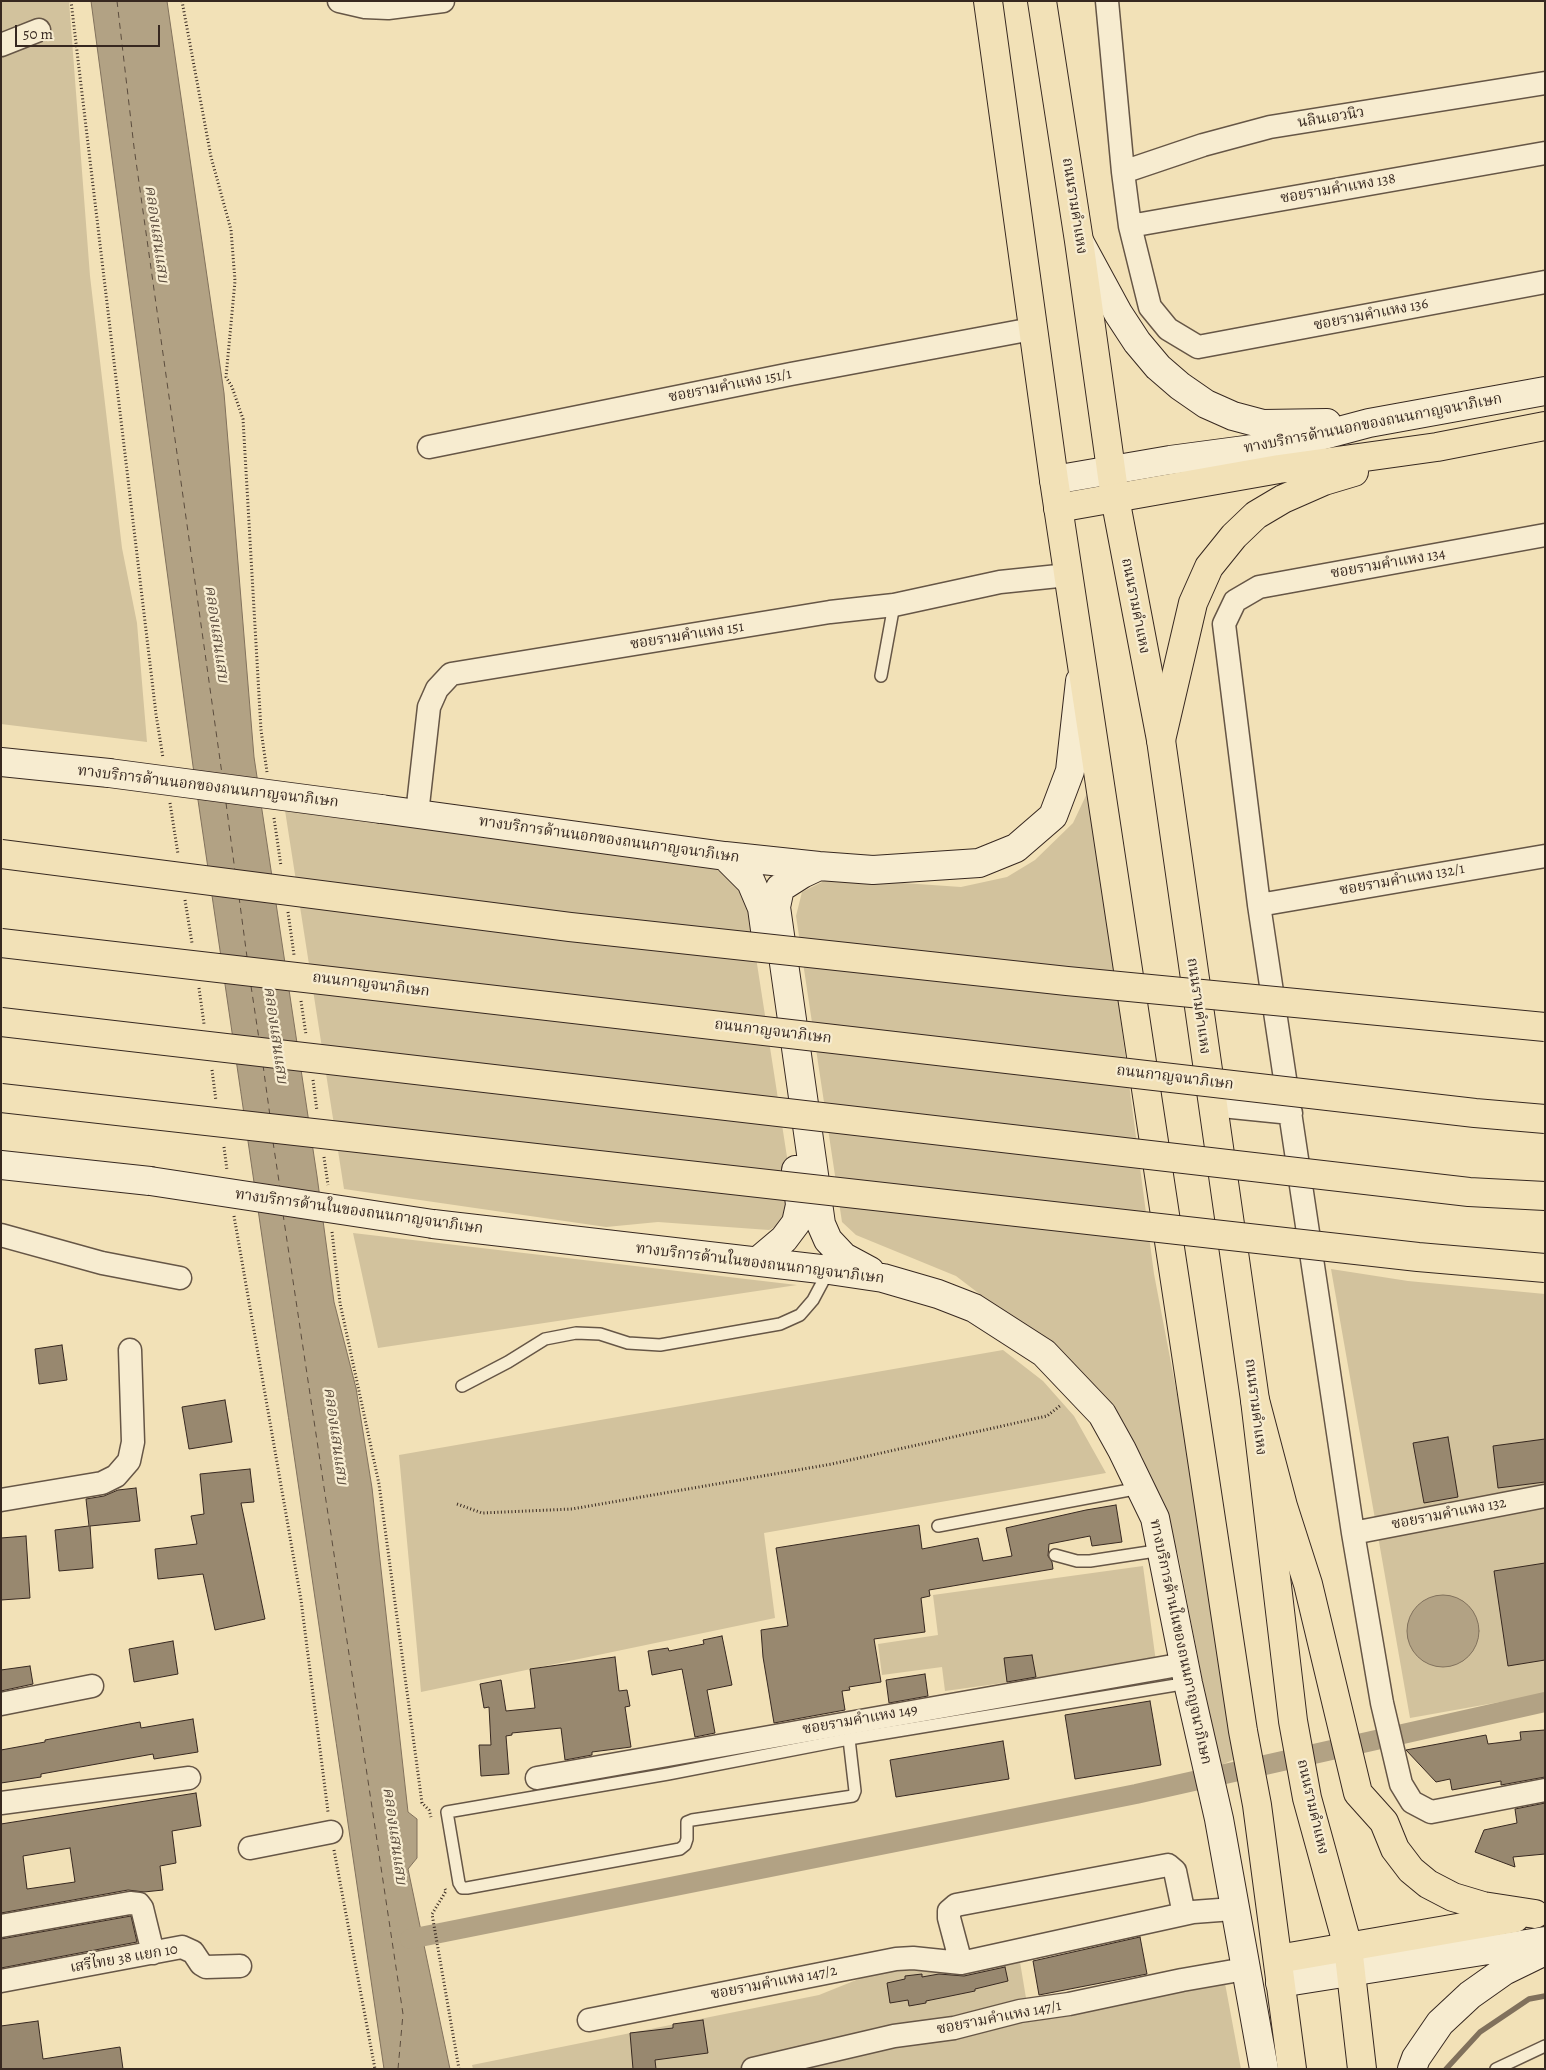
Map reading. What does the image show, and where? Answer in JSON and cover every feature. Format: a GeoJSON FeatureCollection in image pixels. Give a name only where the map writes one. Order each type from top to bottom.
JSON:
{"type":"FeatureCollection","features":[{"type":"Feature","properties":{"kind":"main road"},"geometry":{"type":"LineString","coordinates":[[988,1],[1058,508],[1243,1731],[1257,1805],[1292,2069]]}},
{"type":"Feature","properties":{"kind":"main road","name":"ถนนรามคำแหง"},"geometry":{"type":"LineString","coordinates":[[1042,1],[1079,241],[1115,498],[1161,740],[1255,1400],[1293,1721],[1307,1798],[1350,1960],[1362,2069]]}},
{"type":"Feature","properties":{"kind":"main road"},"geometry":{"type":"LineString","coordinates":[[1079,241],[1118,313],[1137,342],[1158,367],[1180,386],[1206,404],[1233,416],[1263,424],[1369,423]]}},
{"type":"Feature","properties":{"kind":"main road","name":"ทางบริการด้านนอกของถนนกาญจนาภิเษก"},"geometry":{"type":"LineString","coordinates":[[1054,480],[1290,444],[1369,423],[1545,391]]}},
{"type":"Feature","properties":{"kind":"main road"},"geometry":{"type":"LineString","coordinates":[[1058,508],[1279,469],[1436,447],[1545,426]]}},
{"type":"Feature","properties":{"kind":"main road"},"geometry":{"type":"LineString","coordinates":[[1161,740],[1193,604],[1209,567],[1234,536],[1256,515],[1283,499],[1324,481],[1436,447]]}},
{"type":"Feature","properties":{"kind":"main road","name":"ทางบริการด้านนอกของถนนกาญจนาภิเษก"},"geometry":{"type":"LineString","coordinates":[[9,767],[109,773],[725,856],[818,866],[873,870],[979,863],[1016,848],[1053,816],[1070,771],[1082,667]]}},
{"type":"Feature","properties":{"kind":"main road"},"geometry":{"type":"LineString","coordinates":[[1,854],[570,927],[1068,981],[1545,1027]]}},
{"type":"Feature","properties":{"kind":"main road"},"geometry":{"type":"LineString","coordinates":[[725,856],[750,882],[762,908],[800,1205],[796,1223],[784,1239],[758,1261]]}},
{"type":"Feature","properties":{"kind":"main road"},"geometry":{"type":"LineString","coordinates":[[818,866],[780,888],[776,907],[821,1224],[828,1240],[844,1257],[883,1278]]}},
{"type":"Feature","properties":{"kind":"main road","name":"ถนนกาญจนาภิเษก"},"geometry":{"type":"LineString","coordinates":[[1,943],[1475,1113],[1545,1118]]}},
{"type":"Feature","properties":{"kind":"main road"},"geometry":{"type":"LineString","coordinates":[[1,1022],[1469,1192],[1545,1196]]}},
{"type":"Feature","properties":{"kind":"main road"},"geometry":{"type":"LineString","coordinates":[[1,1098],[1388,1253],[1545,1268]]}},
{"type":"Feature","properties":{"kind":"main road","name":"ทางบริการด้านในของถนนกาญจนาภิเษก"},"geometry":{"type":"LineString","coordinates":[[1,1165],[150,1181],[433,1224],[758,1261],[883,1278],[938,1294],[974,1308],[1044,1353],[1102,1414],[1142,1488],[1155,1518],[1163,1550],[1186,1673],[1219,1819],[1264,2069]]}},
{"type":"Feature","properties":{"kind":"main road"},"geometry":{"type":"LineString","coordinates":[[1255,1400],[1283,1506],[1308,1584],[1358,1793],[1384,1822],[1395,1848],[1401,1856],[1412,1870],[1428,1884],[1453,1897],[1475,1904],[1540,1914]]}},
{"type":"Feature","properties":{"kind":"main road"},"geometry":{"type":"LineString","coordinates":[[1350,1960],[1540,1914]]}},
{"type":"Feature","properties":{"kind":"main road"},"geometry":{"type":"LineString","coordinates":[[1279,1971],[1350,1960],[1545,1940]]}},
{"type":"Feature","properties":{"kind":"main road"},"geometry":{"type":"LineString","coordinates":[[1412,2069],[1416,2058],[1440,2023],[1470,1995],[1504,1972],[1545,1951]]}},
{"type":"Feature","properties":{"kind":"street"},"geometry":{"type":"LineString","coordinates":[[339,1],[365,7],[381,8],[443,1]]}},
{"type":"Feature","properties":{"kind":"street"},"geometry":{"type":"LineString","coordinates":[[1106,1],[1130,226]]}},
{"type":"Feature","properties":{"kind":"street"},"geometry":{"type":"LineString","coordinates":[[1,45],[39,30]]}},
{"type":"Feature","properties":{"kind":"street","name":"นลินเอวนิว"},"geometry":{"type":"LineString","coordinates":[[1123,172],[1203,145],[1270,127],[1545,83]]}},
{"type":"Feature","properties":{"kind":"street","name":"ซอยรามคำแหง 138"},"geometry":{"type":"LineString","coordinates":[[1130,226],[1545,152]]}},
{"type":"Feature","properties":{"kind":"street","name":"ซอยรามคำแหง 136"},"geometry":{"type":"LineString","coordinates":[[1130,226],[1150,307],[1168,329],[1198,347],[1545,282]]}},
{"type":"Feature","properties":{"kind":"street","name":"ซอยรามคำแหง 151/1"},"geometry":{"type":"LineString","coordinates":[[429,447],[791,374],[1032,329]]}},
{"type":"Feature","properties":{"kind":"street","name":"ซอยรามคำแหง 134"},"geometry":{"type":"LineString","coordinates":[[1260,905],[1224,624],[1235,601],[1259,587],[1545,535]]}},
{"type":"Feature","properties":{"kind":"street","name":"ซอยรามคำแหง 151"},"geometry":{"type":"LineString","coordinates":[[417,814],[429,707],[437,689],[452,674],[830,612],[894,605],[1000,582],[1068,575]]}},
{"type":"Feature","properties":{"kind":"street","name":"ซอยรามคำแหง 132/1"},"geometry":{"type":"LineString","coordinates":[[1260,905],[1545,856]]}},
{"type":"Feature","properties":{"kind":"street"},"geometry":{"type":"LineString","coordinates":[[1260,905],[1354,1533],[1382,1703],[1401,1784],[1412,1802],[1431,1812],[1545,1790]]}},
{"type":"Feature","properties":{"kind":"street"},"geometry":{"type":"LineString","coordinates":[[1212,1105],[1291,1113]]}},
{"type":"Feature","properties":{"kind":"street"},"geometry":{"type":"LineString","coordinates":[[1,1235],[102,1262],[180,1278]]}},
{"type":"Feature","properties":{"kind":"street"},"geometry":{"type":"LineString","coordinates":[[1,1500],[102,1483],[116,1476],[129,1461],[133,1442],[130,1350]]}},
{"type":"Feature","properties":{"kind":"street","name":"ซอยรามคำแหง 132"},"geometry":{"type":"LineString","coordinates":[[1354,1533],[1545,1496]]}},
{"type":"Feature","properties":{"kind":"street","name":"ซอยรามคำแหง 149"},"geometry":{"type":"LineString","coordinates":[[536,1778],[1186,1673]]}},
{"type":"Feature","properties":{"kind":"street"},"geometry":{"type":"LineString","coordinates":[[1,1704],[92,1686]]}},
{"type":"Feature","properties":{"kind":"street"},"geometry":{"type":"LineString","coordinates":[[1,1802],[189,1778]]}},
{"type":"Feature","properties":{"kind":"street"},"geometry":{"type":"LineString","coordinates":[[250,1848],[331,1832]]}},
{"type":"Feature","properties":{"kind":"street"},"geometry":{"type":"LineString","coordinates":[[961,1963],[949,1918],[949,1911],[956,1905],[1168,1865],[1175,1871],[1184,1914]]}},
{"type":"Feature","properties":{"kind":"street"},"geometry":{"type":"LineString","coordinates":[[1,1926],[136,1904],[142,1908],[153,1953]]}},
{"type":"Feature","properties":{"kind":"street","name":"ซอยรามคำแหง 147/2"},"geometry":{"type":"LineString","coordinates":[[589,2020],[896,1959],[913,1958],[961,1963],[1184,1914],[1234,1909]]}},
{"type":"Feature","properties":{"kind":"street","name":"เสรีไทย 38 แยก 10"},"geometry":{"type":"LineString","coordinates":[[1,1981],[182,1947],[193,1952],[201,1964],[206,1967],[240,1966]]}},
{"type":"Feature","properties":{"kind":"street","name":"ซอยรามคำแหง 147/1"},"geometry":{"type":"LineString","coordinates":[[753,2069],[894,2036],[954,2028],[1020,2011],[1069,2004],[1245,1969]]}},
{"type":"Feature","properties":{"kind":"lane"},"geometry":{"type":"LineString","coordinates":[[881,676],[894,605]]}},
{"type":"Feature","properties":{"kind":"lane"},"geometry":{"type":"LineString","coordinates":[[462,1386],[508,1362],[546,1339],[553,1337],[576,1333],[600,1334],[628,1343],[660,1345],[780,1324],[800,1315],[814,1300],[829,1270]]}},
{"type":"Feature","properties":{"kind":"lane"},"geometry":{"type":"LineString","coordinates":[[938,1526],[1142,1488]]}},
{"type":"Feature","properties":{"kind":"lane"},"geometry":{"type":"LineString","coordinates":[[1055,1555],[1077,1561],[1090,1561],[1163,1550]]}},
{"type":"Feature","properties":{"kind":"lane"},"geometry":{"type":"LineString","coordinates":[[849,1739],[854,1796],[692,1820],[687,1822],[687,1839],[685,1845],[680,1849],[467,1888],[462,1888],[458,1883],[447,1812],[658,1775],[1186,1673]]}},
{"type":"Feature","properties":{"kind":"lane"},"geometry":{"type":"LineString","coordinates":[[1496,2069],[1545,2046]]}},
{"type":"Feature","properties":{"kind":"path"},"geometry":{"type":"LineString","coordinates":[[457,1504],[482,1514],[572,1509],[832,1464],[1046,1416],[1080,1390]]}},
{"type":"Feature","properties":{"kind":"path"},"geometry":{"type":"LineString","coordinates":[[435,1927],[459,2069]]}},
{"type":"Feature","properties":{"kind":"shaded area"},"geometry":{"type":"Polygon","coordinates":[[[1,1],[69,1],[90,276],[122,548],[137,623],[147,742],[1,724],[1,1]]]}},
{"type":"Feature","properties":{"kind":"shaded area"},"geometry":{"type":"Polygon","coordinates":[[[1090,787],[1154,1274],[1202,1525],[1235,1759],[1219,1766],[1178,1554],[1142,1456],[1092,1385],[1049,1347],[956,1276],[856,1235],[842,1222],[796,916],[802,892],[830,878],[961,887],[1007,877],[1035,860],[1073,823],[1090,787]]]}},
{"type":"Feature","properties":{"kind":"shaded area"},"geometry":{"type":"Polygon","coordinates":[[[284,804],[723,866],[746,893],[794,1202],[786,1221],[769,1230],[658,1222],[606,1227],[344,1189],[284,804]]]}},
{"type":"Feature","properties":{"kind":"shaded area"},"geometry":{"type":"Polygon","coordinates":[[[353,1233],[797,1285],[378,1348],[353,1233]]]}},
{"type":"Feature","properties":{"kind":"shaded area"},"geometry":{"type":"Polygon","coordinates":[[[1331,1269],[1408,1281],[1545,1294],[1545,1694],[1410,1718],[1331,1269]]]}},
{"type":"Feature","properties":{"kind":"shaded area"},"geometry":{"type":"Polygon","coordinates":[[[1003,1350],[1043,1381],[1074,1416],[1106,1473],[764,1533],[775,1618],[421,1692],[399,1455],[1003,1350]]]}},
{"type":"Feature","properties":{"kind":"shaded area"},"geometry":{"type":"Polygon","coordinates":[[[1143,1566],[1156,1662],[945,1691],[942,1667],[882,1675],[878,1644],[938,1635],[933,1595],[1143,1566]]]}},
{"type":"Feature","properties":{"kind":"shaded area"},"geometry":{"type":"Polygon","coordinates":[[[1020,1962],[1029,2016],[1224,1978],[1241,2069],[473,2069],[472,2065],[819,1995],[896,1964],[1020,1962]]]}},
{"type":"Feature","properties":{"kind":"water","name":"คลองแสนแสบ"},"geometry":{"type":"Polygon","coordinates":[[[91,1],[167,1],[224,393],[254,757],[334,1302],[356,1388],[372,1488],[408,1812],[417,1819],[417,1858],[408,1869],[450,2069],[384,2069],[193,766],[91,1]]]}},
{"type":"Feature","properties":{"kind":"water"},"geometry":{"type":"Polygon","coordinates":[[[1443,1595],[1463,1601],[1473,1611],[1479,1631],[1473,1651],[1463,1661],[1443,1667],[1423,1661],[1413,1651],[1407,1631],[1413,1611],[1423,1601],[1443,1595]]]}},
{"type":"Feature","properties":{"kind":"building"},"geometry":{"type":"Polygon","coordinates":[[[62,1345],[67,1380],[39,1384],[35,1349],[62,1345]]]}},
{"type":"Feature","properties":{"kind":"building"},"geometry":{"type":"Polygon","coordinates":[[[225,1400],[232,1442],[189,1449],[182,1407],[225,1400]]]}},
{"type":"Feature","properties":{"kind":"building"},"geometry":{"type":"Polygon","coordinates":[[[1448,1437],[1458,1497],[1424,1503],[1413,1443],[1448,1437]]]}},
{"type":"Feature","properties":{"kind":"building"},"geometry":{"type":"Polygon","coordinates":[[[1545,1439],[1545,1482],[1498,1488],[1493,1446],[1545,1439]]]}},
{"type":"Feature","properties":{"kind":"building"},"geometry":{"type":"Polygon","coordinates":[[[250,1469],[254,1502],[241,1503],[265,1619],[215,1630],[203,1574],[158,1579],[155,1549],[197,1544],[191,1516],[204,1514],[200,1474],[250,1469]]]}},
{"type":"Feature","properties":{"kind":"building"},"geometry":{"type":"Polygon","coordinates":[[[136,1488],[140,1521],[90,1526],[93,1568],[59,1571],[55,1530],[89,1526],[86,1499],[104,1496],[118,1490],[136,1488]]]}},
{"type":"Feature","properties":{"kind":"building"},"geometry":{"type":"Polygon","coordinates":[[[1116,1505],[1122,1542],[1092,1546],[1090,1536],[1049,1544],[1048,1556],[1052,1562],[1053,1569],[929,1590],[930,1596],[921,1598],[925,1632],[874,1639],[881,1682],[849,1687],[850,1690],[842,1691],[845,1710],[774,1723],[763,1657],[761,1630],[788,1626],[776,1548],[919,1525],[922,1549],[978,1538],[983,1561],[1012,1556],[1006,1528],[1116,1505]]]}},
{"type":"Feature","properties":{"kind":"building"},"geometry":{"type":"Polygon","coordinates":[[[26,1536],[30,1598],[1,1600],[1,1538],[26,1536]]]}},
{"type":"Feature","properties":{"kind":"building"},"geometry":{"type":"Polygon","coordinates":[[[1545,1563],[1545,1660],[1508,1666],[1494,1571],[1545,1563]]]}},
{"type":"Feature","properties":{"kind":"building"},"geometry":{"type":"Polygon","coordinates":[[[722,1636],[732,1685],[707,1690],[715,1733],[695,1737],[682,1669],[652,1675],[648,1651],[668,1648],[669,1651],[704,1644],[703,1640],[722,1636]]]}},
{"type":"Feature","properties":{"kind":"building"},"geometry":{"type":"Polygon","coordinates":[[[173,1641],[178,1674],[134,1682],[129,1649],[173,1641]]]}},
{"type":"Feature","properties":{"kind":"building"},"geometry":{"type":"Polygon","coordinates":[[[1032,1655],[1036,1677],[1007,1682],[1004,1658],[1032,1655]]]}},
{"type":"Feature","properties":{"kind":"building"},"geometry":{"type":"Polygon","coordinates":[[[615,1657],[619,1691],[627,1690],[630,1706],[625,1707],[631,1747],[592,1752],[592,1755],[565,1760],[561,1728],[512,1733],[512,1735],[506,1736],[509,1774],[481,1776],[479,1745],[491,1745],[489,1707],[484,1708],[480,1684],[501,1680],[506,1711],[535,1708],[530,1669],[615,1657]]]}},
{"type":"Feature","properties":{"kind":"building"},"geometry":{"type":"Polygon","coordinates":[[[30,1666],[33,1684],[1,1691],[1,1670],[30,1666]]]}},
{"type":"Feature","properties":{"kind":"building"},"geometry":{"type":"Polygon","coordinates":[[[925,1674],[928,1696],[889,1703],[886,1680],[925,1674]]]}},
{"type":"Feature","properties":{"kind":"building"},"geometry":{"type":"Polygon","coordinates":[[[1150,1701],[1161,1765],[1075,1779],[1065,1715],[1150,1701]]]}},
{"type":"Feature","properties":{"kind":"building"},"geometry":{"type":"Polygon","coordinates":[[[193,1719],[198,1752],[154,1759],[153,1754],[41,1774],[41,1777],[1,1783],[1,1750],[140,1722],[141,1728],[193,1719]]]}},
{"type":"Feature","properties":{"kind":"building"},"geometry":{"type":"Polygon","coordinates":[[[1545,1730],[1545,1777],[1501,1785],[1501,1781],[1452,1790],[1450,1779],[1436,1782],[1406,1750],[1486,1735],[1488,1744],[1521,1740],[1520,1732],[1545,1730]]]}},
{"type":"Feature","properties":{"kind":"building"},"geometry":{"type":"Polygon","coordinates":[[[1003,1741],[1009,1779],[896,1797],[890,1760],[1003,1741]]]}},
{"type":"Feature","properties":{"kind":"building"},"geometry":{"type":"Polygon","coordinates":[[[196,1793],[201,1826],[172,1831],[176,1863],[160,1866],[163,1890],[144,1892],[128,1890],[1,1913],[1,1824],[196,1793]],[[70,1848],[23,1856],[27,1889],[75,1882],[70,1848]]]}},
{"type":"Feature","properties":{"kind":"building"},"geometry":{"type":"Polygon","coordinates":[[[1545,1803],[1545,1854],[1513,1857],[1515,1867],[1475,1852],[1484,1830],[1517,1823],[1515,1809],[1545,1803]]]}},
{"type":"Feature","properties":{"kind":"building"},"geometry":{"type":"Polygon","coordinates":[[[131,1916],[137,1942],[1,1968],[1,1939],[131,1916]]]}},
{"type":"Feature","properties":{"kind":"building"},"geometry":{"type":"Polygon","coordinates":[[[1140,1937],[1147,1974],[1039,1995],[1033,1961],[1140,1937]]]}},
{"type":"Feature","properties":{"kind":"building"},"geometry":{"type":"Polygon","coordinates":[[[1005,1967],[1008,1981],[975,1989],[975,1991],[926,2001],[926,2003],[909,2006],[908,2000],[890,2003],[887,1983],[905,1979],[905,1976],[922,1974],[922,1977],[939,1974],[964,1976],[1005,1967]]]}},
{"type":"Feature","properties":{"kind":"building"},"geometry":{"type":"Polygon","coordinates":[[[703,2020],[708,2053],[655,2060],[656,2069],[633,2069],[630,2033],[673,2028],[673,2024],[703,2020]]]}},
{"type":"Feature","properties":{"kind":"building"},"geometry":{"type":"Polygon","coordinates":[[[38,2021],[43,2059],[120,2047],[123,2069],[1,2069],[1,2026],[38,2021]]]}},
{"type":"Feature","properties":{"kind":"waterway"},"geometry":{"type":"LineString","coordinates":[[410,1939],[1136,1794],[1545,1702]]}},
{"type":"Feature","properties":{"kind":"waterway"},"geometry":{"type":"LineString","coordinates":[[1446,2069],[1480,2032],[1529,1999],[1545,1996]]}},
{"type":"Feature","properties":{"kind":"ferry route"},"geometry":{"type":"LineString","coordinates":[[117,1],[134,147],[222,774]]}},
{"type":"Feature","properties":{"kind":"ferry route"},"geometry":{"type":"LineString","coordinates":[[226,803],[235,871]]}},
{"type":"Feature","properties":{"kind":"ferry route"},"geometry":{"type":"LineString","coordinates":[[239,897],[247,957]]}},
{"type":"Feature","properties":{"kind":"ferry route"},"geometry":{"type":"LineString","coordinates":[[251,986],[259,1039]]}},
{"type":"Feature","properties":{"kind":"ferry route"},"geometry":{"type":"LineString","coordinates":[[263,1065],[270,1116]]}},
{"type":"Feature","properties":{"kind":"ferry route"},"geometry":{"type":"LineString","coordinates":[[273,1142],[280,1188]]}},
{"type":"Feature","properties":{"kind":"ferry route"},"geometry":{"type":"LineString","coordinates":[[283,1214],[403,2014],[398,2069]]}}]}
